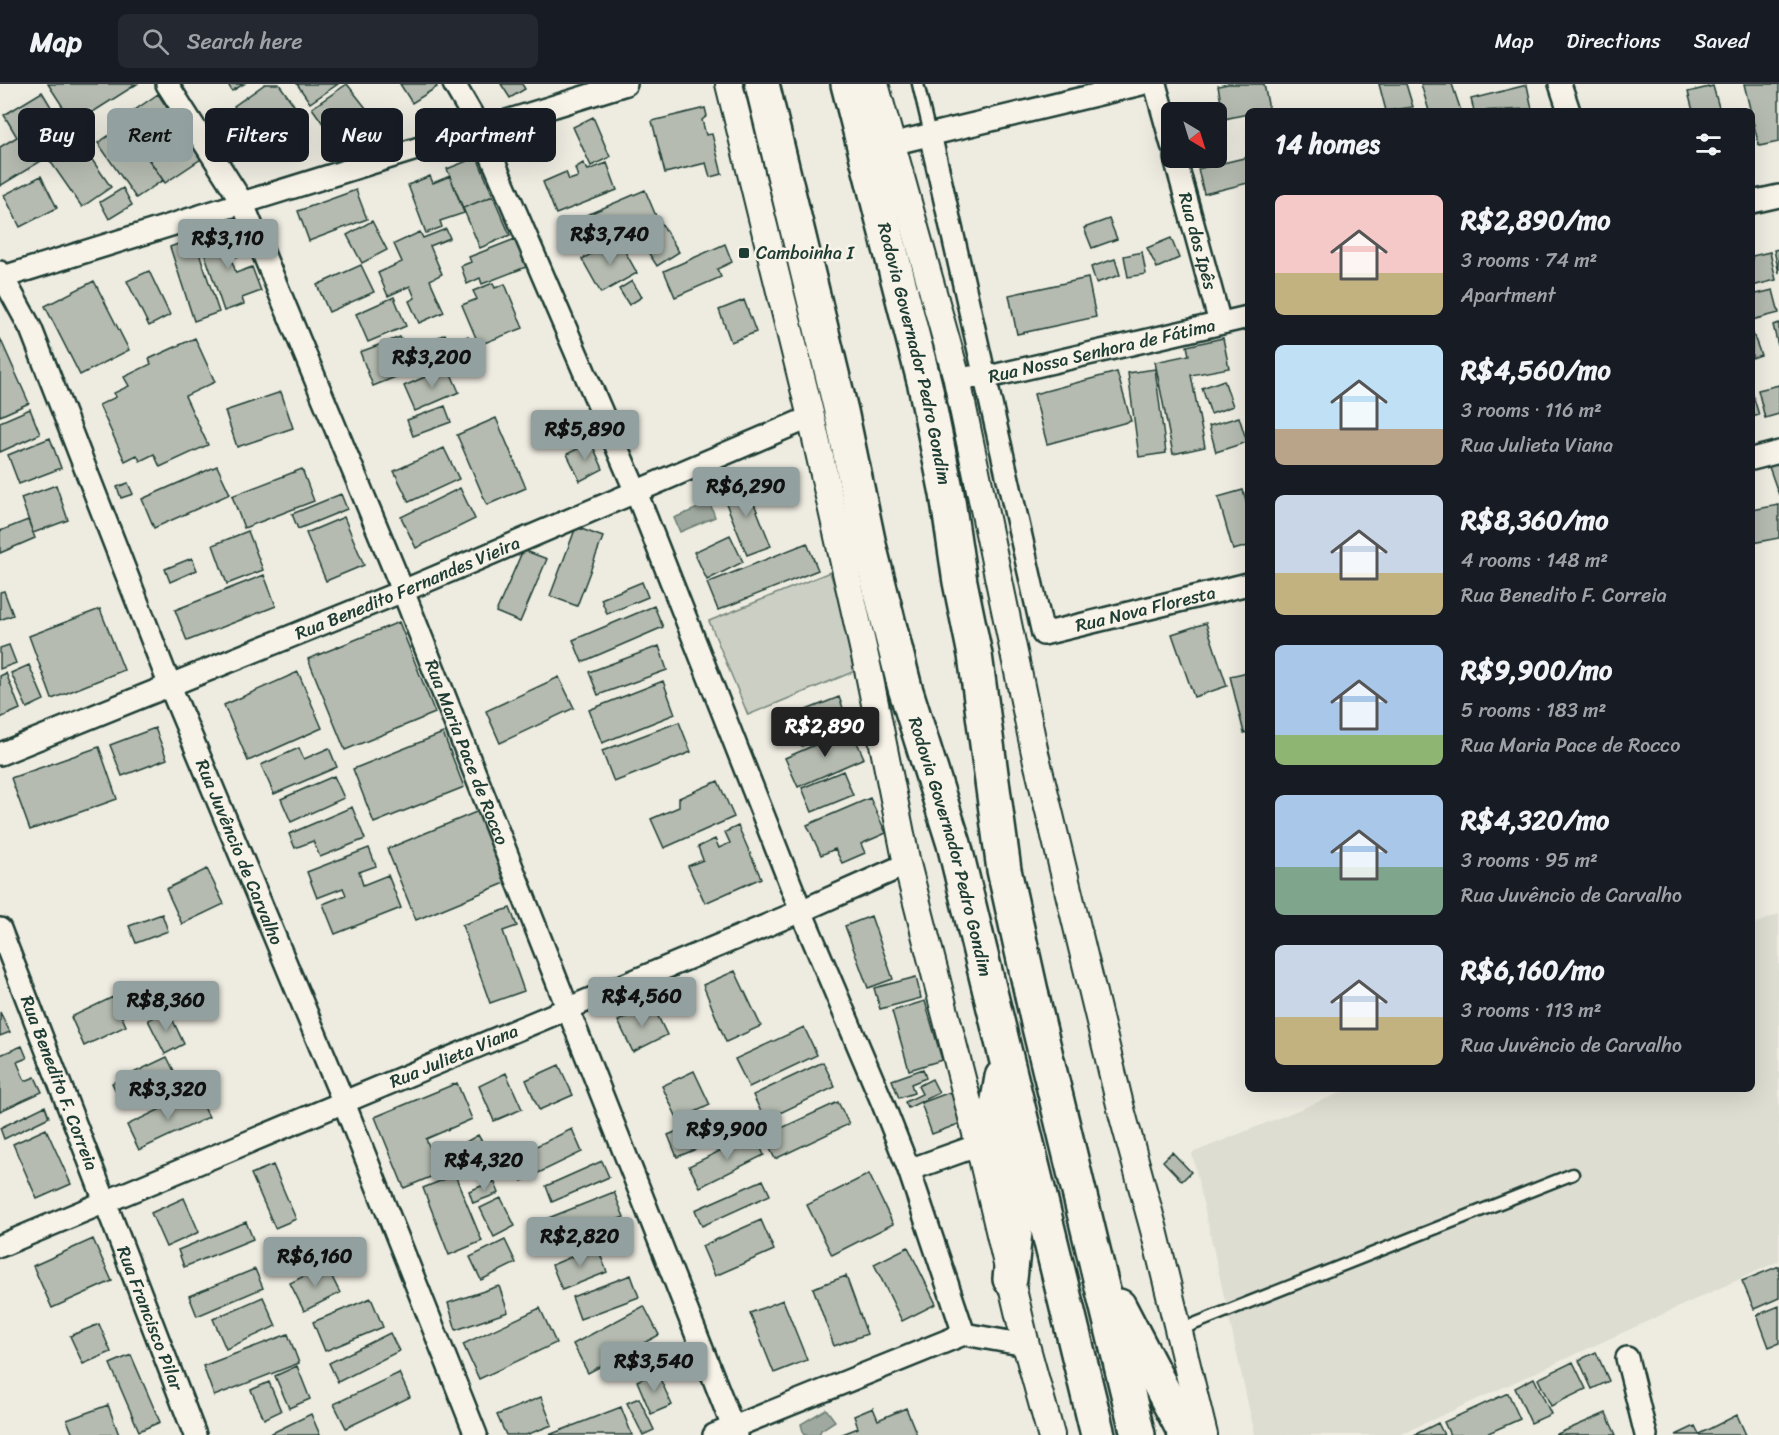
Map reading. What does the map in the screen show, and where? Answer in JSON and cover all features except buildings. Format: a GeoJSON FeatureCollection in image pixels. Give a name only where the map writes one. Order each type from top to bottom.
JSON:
{"type":"FeatureCollection","features":[{"type":"Feature","properties":{"kind":"highway","name":"Rodovia Governador Pedro Gondim"},"geometry":{"type":"LineString","coordinates":[[762,84],[842,411],[869,545],[905,688],[954,844],[1098,1435]]}},
{"type":"Feature","properties":{"kind":"highway","name":"Rodovia Governador Pedro Gondim"},"geometry":{"type":"LineString","coordinates":[[848,84],[925,385],[947,494],[960,582],[975,655],[1004,870],[1138,1435]]}},
{"type":"Feature","properties":{"kind":"highway"},"geometry":{"type":"LineString","coordinates":[[1008,1059],[999,1088],[997,1106],[1016,1232],[1010,1279]]}},
{"type":"Feature","properties":{"kind":"highway"},"geometry":{"type":"LineString","coordinates":[[1096,1264],[1186,1435]]}},
{"type":"Feature","properties":{"kind":"street","name":"Rua Maria Pace de Rocco"},"geometry":{"type":"LineString","coordinates":[[167,84],[242,202],[403,591],[568,1008],[728,1432]]}},
{"type":"Feature","properties":{"kind":"street"},"geometry":{"type":"LineString","coordinates":[[454,84],[468,108]]}},
{"type":"Feature","properties":{"kind":"street"},"geometry":{"type":"LineString","coordinates":[[544,108],[626,84]]}},
{"type":"Feature","properties":{"kind":"street"},"geometry":{"type":"LineString","coordinates":[[729,84],[811,417],[907,864],[979,1145],[1026,1345],[1051,1435]]}},
{"type":"Feature","properties":{"kind":"street"},"geometry":{"type":"LineString","coordinates":[[875,84],[956,375],[1035,753],[1122,1113],[1155,1230],[1204,1435]]}},
{"type":"Feature","properties":{"kind":"street"},"geometry":{"type":"LineString","coordinates":[[891,144],[1141,84]]}},
{"type":"Feature","properties":{"kind":"street"},"geometry":{"type":"LineString","coordinates":[[1155,84],[1161,106]]}},
{"type":"Feature","properties":{"kind":"street"},"geometry":{"type":"LineString","coordinates":[[1560,84],[1568,108]]}},
{"type":"Feature","properties":{"kind":"street"},"geometry":{"type":"LineString","coordinates":[[930,134],[984,378]]}},
{"type":"Feature","properties":{"kind":"street"},"geometry":{"type":"LineString","coordinates":[[1,276],[415,147]]}},
{"type":"Feature","properties":{"kind":"street"},"geometry":{"type":"LineString","coordinates":[[494,162],[636,492],[801,911],[909,1170],[964,1334]]}},
{"type":"Feature","properties":{"kind":"street","name":"Rua dos Ipês"},"geometry":{"type":"LineString","coordinates":[[1178,168],[1220,324]]}},
{"type":"Feature","properties":{"kind":"street"},"geometry":{"type":"LineString","coordinates":[[1755,201],[1779,196]]}},
{"type":"Feature","properties":{"kind":"street","name":"Rua Juvêncio de Carvalho"},"geometry":{"type":"LineString","coordinates":[[1,276],[31,329],[170,686],[345,1103],[476,1435]]}},
{"type":"Feature","properties":{"kind":"street","name":"Rua Nossa Senhora de Fátima"},"geometry":{"type":"LineString","coordinates":[[956,375],[984,378],[1245,318]]}},
{"type":"Feature","properties":{"kind":"street","name":"Rua Nova Floresta"},"geometry":{"type":"LineString","coordinates":[[984,378],[1043,634],[1245,585]]}},
{"type":"Feature","properties":{"kind":"street","name":"Rua Benedito Fernandes Vieira"},"geometry":{"type":"LineString","coordinates":[[0,754],[403,591],[811,417]]}},
{"type":"Feature","properties":{"kind":"street"},"geometry":{"type":"LineString","coordinates":[[1755,458],[1779,452]]}},
{"type":"Feature","properties":{"kind":"street","name":"Rua Julieta Viana"},"geometry":{"type":"LineString","coordinates":[[0,1246],[801,911],[907,864]]}},
{"type":"Feature","properties":{"kind":"street","name":"Rua Benedito F. Correia"},"geometry":{"type":"LineString","coordinates":[[0,929],[106,1202]]}},
{"type":"Feature","properties":{"kind":"street"},"geometry":{"type":"LineString","coordinates":[[909,1170],[979,1145]]}},
{"type":"Feature","properties":{"kind":"street","name":"Rua Francisco Pilar"},"geometry":{"type":"LineString","coordinates":[[106,1202],[195,1435]]}},
{"type":"Feature","properties":{"kind":"street"},"geometry":{"type":"LineString","coordinates":[[728,1432],[964,1334],[1026,1345]]}},
{"type":"Feature","properties":{"kind":"street"},"geometry":{"type":"LineString","coordinates":[[1627,1358],[1646,1435]]}},
{"type":"Feature","properties":{"kind":"lane"},"geometry":{"type":"LineString","coordinates":[[918,84],[930,134]]}},
{"type":"Feature","properties":{"kind":"lane"},"geometry":{"type":"LineString","coordinates":[[1179,1330],[1574,1174]]}},
{"type":"Feature","properties":{"kind":"shaded area"},"geometry":{"type":"Polygon","coordinates":[[[710,503],[715,517],[680,532],[674,518],[710,503]]]}},
{"type":"Feature","properties":{"kind":"shaded area"},"geometry":{"type":"Polygon","coordinates":[[[830,572],[860,669],[748,715],[709,621],[830,572]]]}},
{"type":"Feature","properties":{"kind":"shaded area"},"geometry":{"type":"Polygon","coordinates":[[[1779,914],[1779,1261],[1399,1435],[1255,1435],[1192,1153],[1343,1092],[1755,1092],[1755,924],[1779,914]]]}},
{"type":"Feature","properties":{"kind":"shaded area"},"geometry":{"type":"Polygon","coordinates":[[[826,1409],[835,1421],[821,1430],[819,1435],[804,1435],[801,1424],[826,1409]]]}},
{"type":"Feature","properties":{"kind":"place","name":"Camboinha I"},"geometry":{"type":"Point","coordinates":[744,253]}}]}
